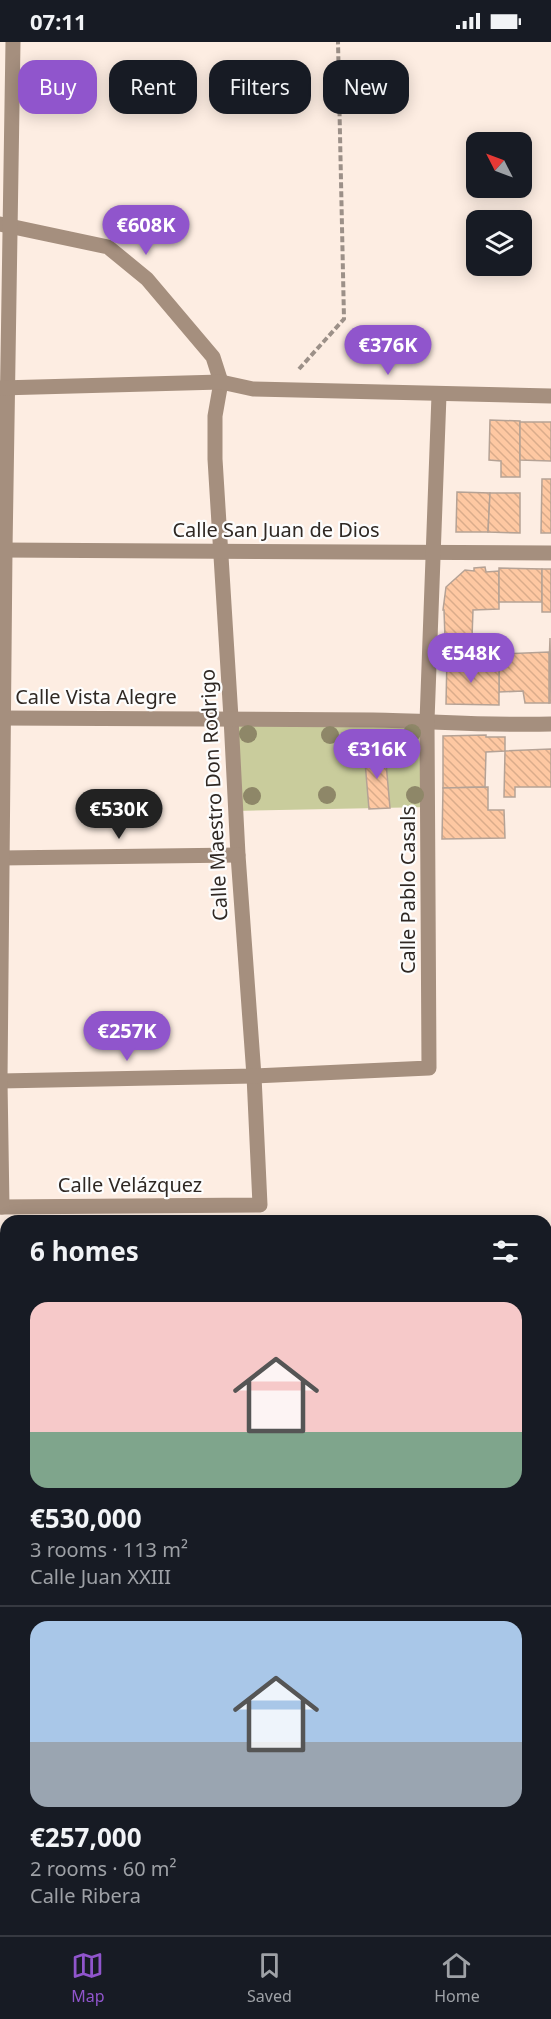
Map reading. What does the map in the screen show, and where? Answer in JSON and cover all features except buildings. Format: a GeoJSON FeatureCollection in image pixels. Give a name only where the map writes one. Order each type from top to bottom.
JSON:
{"type":"FeatureCollection","features":[{"type":"Feature","properties":{"kind":"street"},"geometry":{"type":"LineString","coordinates":[[1,1207],[5,225],[13,42]]}},
{"type":"Feature","properties":{"kind":"street"},"geometry":{"type":"LineString","coordinates":[[5,225],[108,247],[147,279],[213,357],[221,382]]}},
{"type":"Feature","properties":{"kind":"street"},"geometry":{"type":"LineString","coordinates":[[4,388],[221,382],[253,389],[272,390],[551,396]]}},
{"type":"Feature","properties":{"kind":"street","name":"Calle Maestro Don Rodrigo"},"geometry":{"type":"LineString","coordinates":[[221,382],[215,416],[214,459],[254,1076],[260,1205]]}},
{"type":"Feature","properties":{"kind":"street","name":"Calle Pablo Casals"},"geometry":{"type":"LineString","coordinates":[[254,1076],[429,1068],[427,721],[439,395]]}},
{"type":"Feature","properties":{"kind":"street","name":"Calle San Juan de Dios"},"geometry":{"type":"LineString","coordinates":[[3,550],[551,553]]}},
{"type":"Feature","properties":{"kind":"street","name":"Calle Vista Alegre"},"geometry":{"type":"LineString","coordinates":[[2,718],[231,718],[427,721],[510,726],[551,724]]}},
{"type":"Feature","properties":{"kind":"street"},"geometry":{"type":"LineString","coordinates":[[1,858],[238,855]]}},
{"type":"Feature","properties":{"kind":"street"},"geometry":{"type":"LineString","coordinates":[[0,1081],[254,1076]]}},
{"type":"Feature","properties":{"kind":"street","name":"Calle Velázquez"},"geometry":{"type":"LineString","coordinates":[[1,1207],[260,1205]]}},
{"type":"Feature","properties":{"kind":"path"},"geometry":{"type":"LineString","coordinates":[[272,390],[300,368],[344,319],[338,42]]}},
{"type":"Feature","properties":{"kind":"green space"},"geometry":{"type":"Polygon","coordinates":[[[231,718],[427,721],[429,807],[235,811],[231,718]]]}}]}
